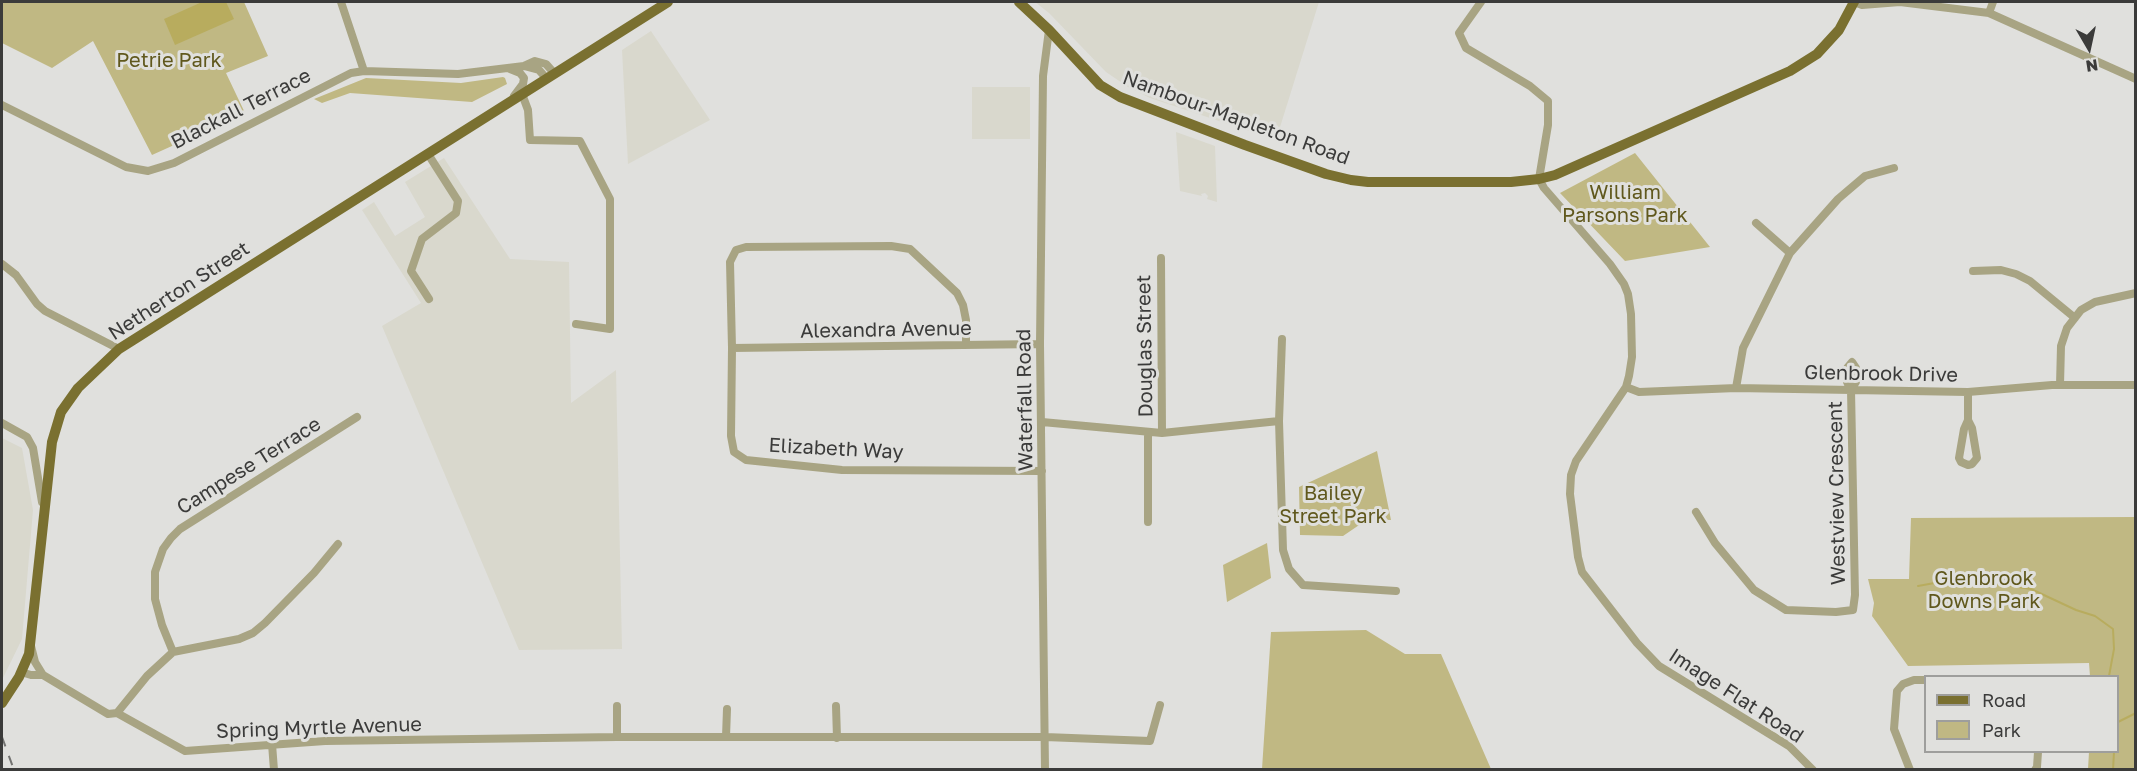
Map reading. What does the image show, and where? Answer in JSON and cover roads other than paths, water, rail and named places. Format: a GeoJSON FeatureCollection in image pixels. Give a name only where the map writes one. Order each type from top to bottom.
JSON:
{"type":"FeatureCollection","features":[{"type":"Feature","properties":{"kind":"main road"},"geometry":{"type":"LineString","coordinates":[[550,76],[668,2]]}},
{"type":"Feature","properties":{"kind":"main road","name":"Nambour-Mapleton Road"},"geometry":{"type":"LineString","coordinates":[[1019,2],[1049,30],[1100,85],[1120,97],[1326,174],[1368,182],[1511,182],[1539,179],[1568,170],[1790,71],[1817,54],[1839,30],[1854,2]]}},
{"type":"Feature","properties":{"kind":"main road","name":"Netherton Street"},"geometry":{"type":"LineString","coordinates":[[2,703],[21,672],[31,646],[50,453],[61,412],[78,388],[119,350],[550,76]]}},
{"type":"Feature","properties":{"kind":"street"},"geometry":{"type":"LineString","coordinates":[[341,2],[364,71]]}},
{"type":"Feature","properties":{"kind":"street"},"geometry":{"type":"LineString","coordinates":[[1480,2],[1459,33],[1467,48],[1530,86],[1548,101],[1548,125],[1539,179]]}},
{"type":"Feature","properties":{"kind":"street"},"geometry":{"type":"LineString","coordinates":[[1854,2],[1862,5],[1900,2],[1989,13],[2136,79]]}},
{"type":"Feature","properties":{"kind":"street"},"geometry":{"type":"LineString","coordinates":[[1989,13],[1993,2]]}},
{"type":"Feature","properties":{"kind":"street","name":"Waterfall Road"},"geometry":{"type":"LineString","coordinates":[[1045,770],[1040,344],[1042,76],[1049,30]]}},
{"type":"Feature","properties":{"kind":"street","name":"Blackall Terrace"},"geometry":{"type":"LineString","coordinates":[[2,105],[126,167],[148,171],[174,163],[351,73],[364,71],[450,75],[524,66],[550,76]]}},
{"type":"Feature","properties":{"kind":"street"},"geometry":{"type":"LineString","coordinates":[[508,68],[520,73],[524,80],[511,102]]}},
{"type":"Feature","properties":{"kind":"street"},"geometry":{"type":"LineString","coordinates":[[522,94],[528,110],[530,140],[580,141],[610,199],[610,329],[576,324]]}},
{"type":"Feature","properties":{"kind":"street"},"geometry":{"type":"LineString","coordinates":[[428,154],[458,201],[456,213],[422,239],[411,270],[429,299]]}},
{"type":"Feature","properties":{"kind":"street"},"geometry":{"type":"LineString","coordinates":[[1736,388],[1743,348],[1790,253],[1838,199],[1865,176],[1894,168]]}},
{"type":"Feature","properties":{"kind":"street","name":"Image Flat Road"},"geometry":{"type":"LineString","coordinates":[[1539,179],[1624,284],[1631,314],[1631,368],[1626,387],[1576,461],[1571,475],[1570,494],[1582,572],[1631,635],[1659,666],[1789,746],[1813,770]]}},
{"type":"Feature","properties":{"kind":"street"},"geometry":{"type":"LineString","coordinates":[[1756,223],[1790,253]]}},
{"type":"Feature","properties":{"kind":"street","name":"Elizabeth Way"},"geometry":{"type":"LineString","coordinates":[[966,345],[966,320],[963,305],[957,293],[910,249],[891,246],[746,247],[736,250],[730,262],[731,436],[734,452],[746,460],[842,470],[1042,471]]}},
{"type":"Feature","properties":{"kind":"street","name":"Douglas Street"},"geometry":{"type":"LineString","coordinates":[[1161,258],[1162,433]]}},
{"type":"Feature","properties":{"kind":"street"},"geometry":{"type":"LineString","coordinates":[[2,264],[16,274],[37,304],[45,311],[119,350]]}},
{"type":"Feature","properties":{"kind":"street"},"geometry":{"type":"LineString","coordinates":[[1973,271],[2001,270],[2016,273],[2030,281],[2075,318]]}},
{"type":"Feature","properties":{"kind":"street"},"geometry":{"type":"LineString","coordinates":[[2060,385],[2061,346],[2067,328],[2081,310],[2095,302],[2136,293]]}},
{"type":"Feature","properties":{"kind":"street"},"geometry":{"type":"LineString","coordinates":[[1282,339],[1279,421],[1283,550],[1289,569],[1303,585],[1396,591]]}},
{"type":"Feature","properties":{"kind":"street","name":"Alexandra Avenue"},"geometry":{"type":"LineString","coordinates":[[732,348],[1040,344]]}},
{"type":"Feature","properties":{"kind":"street","name":"Glenbrook Drive"},"geometry":{"type":"LineString","coordinates":[[1626,387],[1639,392],[1736,388],[1968,392],[2060,385],[2136,385]]}},
{"type":"Feature","properties":{"kind":"street","name":"Westview Crescent"},"geometry":{"type":"LineString","coordinates":[[1696,512],[1715,543],[1754,590],[1786,610],[1836,612],[1853,610],[1855,595],[1851,390]]}},
{"type":"Feature","properties":{"kind":"street"},"geometry":{"type":"LineString","coordinates":[[1968,392],[1968,420]]}},
{"type":"Feature","properties":{"kind":"street","name":"Campese Terrace"},"geometry":{"type":"LineString","coordinates":[[173,652],[155,599],[155,572],[163,549],[171,538],[180,529],[357,417]]}},
{"type":"Feature","properties":{"kind":"street"},"geometry":{"type":"LineString","coordinates":[[1042,422],[1162,433],[1279,421]]}},
{"type":"Feature","properties":{"kind":"street"},"geometry":{"type":"LineString","coordinates":[[2,423],[27,437],[33,448],[42,494],[43,524]]}},
{"type":"Feature","properties":{"kind":"street"},"geometry":{"type":"LineString","coordinates":[[1148,433],[1148,522]]}},
{"type":"Feature","properties":{"kind":"street"},"geometry":{"type":"LineString","coordinates":[[117,713],[147,676],[173,652],[239,639],[253,633],[314,573],[338,543]]}},
{"type":"Feature","properties":{"kind":"street"},"geometry":{"type":"LineString","coordinates":[[31,646],[35,662],[43,675]]}},
{"type":"Feature","properties":{"kind":"street","name":"Spring Myrtle Avenue"},"geometry":{"type":"LineString","coordinates":[[21,672],[43,675],[108,714],[117,713],[185,751],[325,741],[617,737],[1045,737],[1150,741],[1160,705]]}},
{"type":"Feature","properties":{"kind":"street"},"geometry":{"type":"LineString","coordinates":[[1910,770],[1894,729],[1897,691],[1903,684],[1914,680],[1924,680]]}},
{"type":"Feature","properties":{"kind":"street"},"geometry":{"type":"LineString","coordinates":[[617,706],[617,737]]}},
{"type":"Feature","properties":{"kind":"street"},"geometry":{"type":"LineString","coordinates":[[836,706],[837,738]]}},
{"type":"Feature","properties":{"kind":"street"},"geometry":{"type":"LineString","coordinates":[[726,737],[727,709]]}},
{"type":"Feature","properties":{"kind":"street"},"geometry":{"type":"LineString","coordinates":[[272,744],[274,770]]}},
{"type":"Feature","properties":{"kind":"street"},"geometry":{"type":"LineString","coordinates":[[2035,770],[2038,753]]}},
{"type":"Feature","properties":{"kind":"waterway"},"geometry":{"type":"LineString","coordinates":[[1918,586],[1940,582],[1966,582],[2031,589],[2076,610],[2095,616],[2113,629],[2114,649],[2109,675]]}},
{"type":"Feature","properties":{"kind":"waterway"},"geometry":{"type":"LineString","coordinates":[[2119,722],[2136,713]]}},
{"type":"Feature","properties":{"kind":"waterway"},"geometry":{"type":"LineString","coordinates":[[2113,770],[2114,753]]}},
{"type":"Feature","properties":{"kind":"railway"},"geometry":{"type":"LineString","coordinates":[[2,737],[14,770]]}},
{"type":"Feature","properties":{"kind":"park label","name":"Petrie Park"},"geometry":{"type":"Point","coordinates":[169,61]}},
{"type":"Feature","properties":{"kind":"park label","name":"William Parsons Park"},"geometry":{"type":"Point","coordinates":[1625,204]}},
{"type":"Feature","properties":{"kind":"park label","name":"Bailey Street Park"},"geometry":{"type":"Point","coordinates":[1333,506]}},
{"type":"Feature","properties":{"kind":"park label","name":"Glenbrook Downs Park"},"geometry":{"type":"Point","coordinates":[1984,590]}}]}
